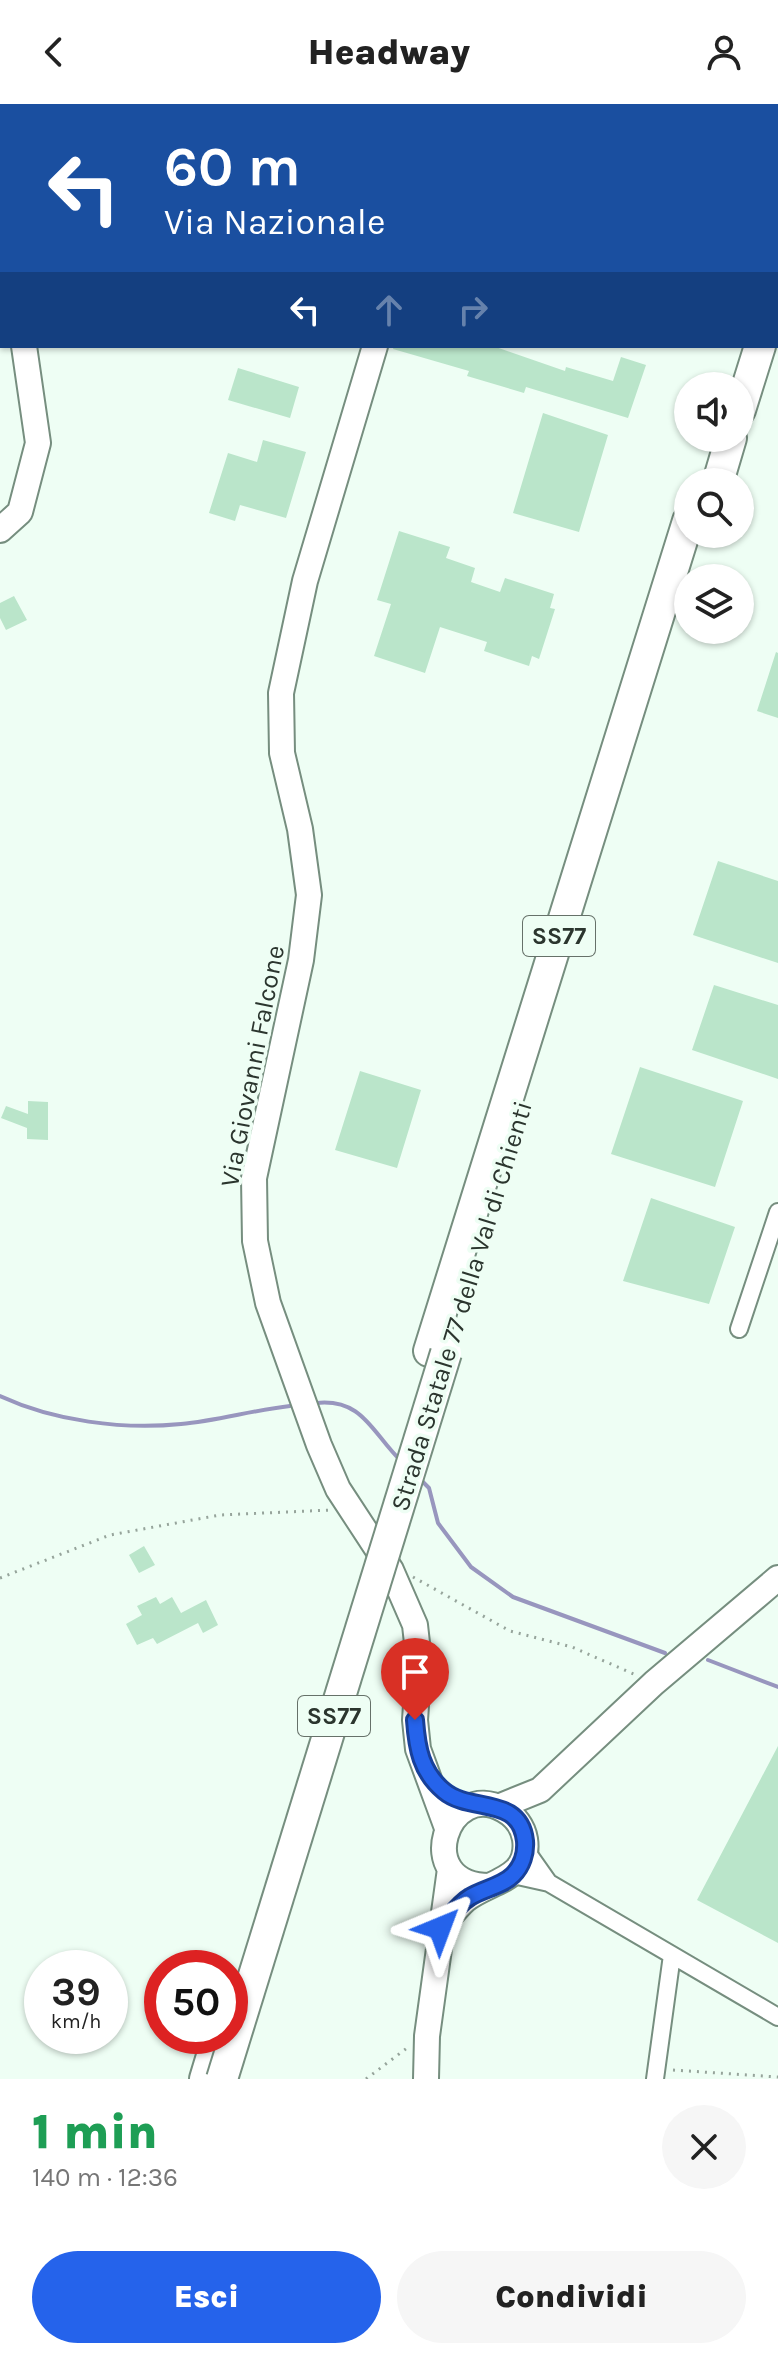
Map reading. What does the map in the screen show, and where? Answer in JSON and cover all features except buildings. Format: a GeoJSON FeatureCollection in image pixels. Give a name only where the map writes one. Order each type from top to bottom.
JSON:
{"type":"FeatureCollection","features":[{"type":"Feature","properties":{"kind":"highway"},"geometry":{"type":"LineString","coordinates":[[734,372],[741,348]]}},
{"type":"Feature","properties":{"kind":"highway"},"geometry":{"type":"LineString","coordinates":[[752,372],[759,348]]}},
{"type":"Feature","properties":{"kind":"highway","name":"Strada Statale 77 della Val di Chienti"},"geometry":{"type":"LineString","coordinates":[[222,2079],[680,548]]}},
{"type":"Feature","properties":{"kind":"highway","name":"Strada Statale 77 della Val di Chienti"},"geometry":{"type":"LineString","coordinates":[[245,1950],[696,548]]}},
{"type":"Feature","properties":{"kind":"highway"},"geometry":{"type":"LineString","coordinates":[[205,2079],[213,2054]]}},
{"type":"Feature","properties":{"kind":"street"},"geometry":{"type":"LineString","coordinates":[[0,530],[20,512],[38,443],[24,348]]}},
{"type":"Feature","properties":{"kind":"street","name":"Via Giovanni Falcone"},"geometry":{"type":"LineString","coordinates":[[374,348],[305,581],[281,693],[282,753],[300,829],[309,895],[301,960],[254,1178],[255,1241],[268,1303],[319,1445],[351,1510],[391,1570],[415,1625],[419,1661],[415,1720],[418,1749],[447,1828]]}},
{"type":"Feature","properties":{"kind":"street"},"geometry":{"type":"LineString","coordinates":[[739,1329],[778,1212]]}},
{"type":"Feature","properties":{"kind":"street"},"geometry":{"type":"LineString","coordinates":[[426,2079],[427,2036],[450,1869],[443,1849],[447,1828],[464,1810],[492,1806],[540,1790],[654,1683],[778,1578]]}},
{"type":"Feature","properties":{"kind":"street"},"geometry":{"type":"LineString","coordinates":[[427,1775],[446,1793],[461,1801],[492,1806],[523,1838],[549,1883]]}},
{"type":"Feature","properties":{"kind":"street"},"geometry":{"type":"LineString","coordinates":[[513,1875],[540,1790]]}},
{"type":"Feature","properties":{"kind":"street"},"geometry":{"type":"LineString","coordinates":[[450,1869],[468,1883],[489,1886]]}},
{"type":"Feature","properties":{"kind":"street"},"geometry":{"type":"LineString","coordinates":[[440,1928],[466,1899],[513,1875],[549,1883],[778,2017]]}},
{"type":"Feature","properties":{"kind":"street"},"geometry":{"type":"LineString","coordinates":[[656,2074],[672,1955]]}},
{"type":"Feature","properties":{"kind":"path"},"geometry":{"type":"LineString","coordinates":[[0,1578],[110,1535],[220,1515],[351,1510]]}},
{"type":"Feature","properties":{"kind":"path"},"geometry":{"type":"LineString","coordinates":[[391,1570],[416,1577],[510,1631],[572,1647],[654,1683]]}},
{"type":"Feature","properties":{"kind":"path"},"geometry":{"type":"LineString","coordinates":[[366,2079],[427,2036]]}},
{"type":"Feature","properties":{"kind":"path"},"geometry":{"type":"LineString","coordinates":[[656,2074],[778,2077]]}},
{"type":"Feature","properties":{"kind":"waterway"},"geometry":{"type":"LineString","coordinates":[[0,1396],[65,1417],[135,1426],[195,1423],[290,1406]]}},
{"type":"Feature","properties":{"kind":"waterway"},"geometry":{"type":"LineString","coordinates":[[316,1403],[332,1403],[356,1412],[401,1461]]}},
{"type":"Feature","properties":{"kind":"waterway"},"geometry":{"type":"LineString","coordinates":[[419,1478],[429,1488],[438,1523],[471,1567],[513,1597],[665,1653]]}},
{"type":"Feature","properties":{"kind":"waterway"},"geometry":{"type":"LineString","coordinates":[[708,1660],[778,1687]]}},
{"type":"Feature","properties":{"kind":"route"},"geometry":{"type":"LineString","coordinates":[[415,1720],[418,1749],[427,1775],[446,1793],[461,1801],[507,1811],[521,1827],[525,1838],[523,1858],[513,1875],[466,1899],[440,1928]]}}]}
